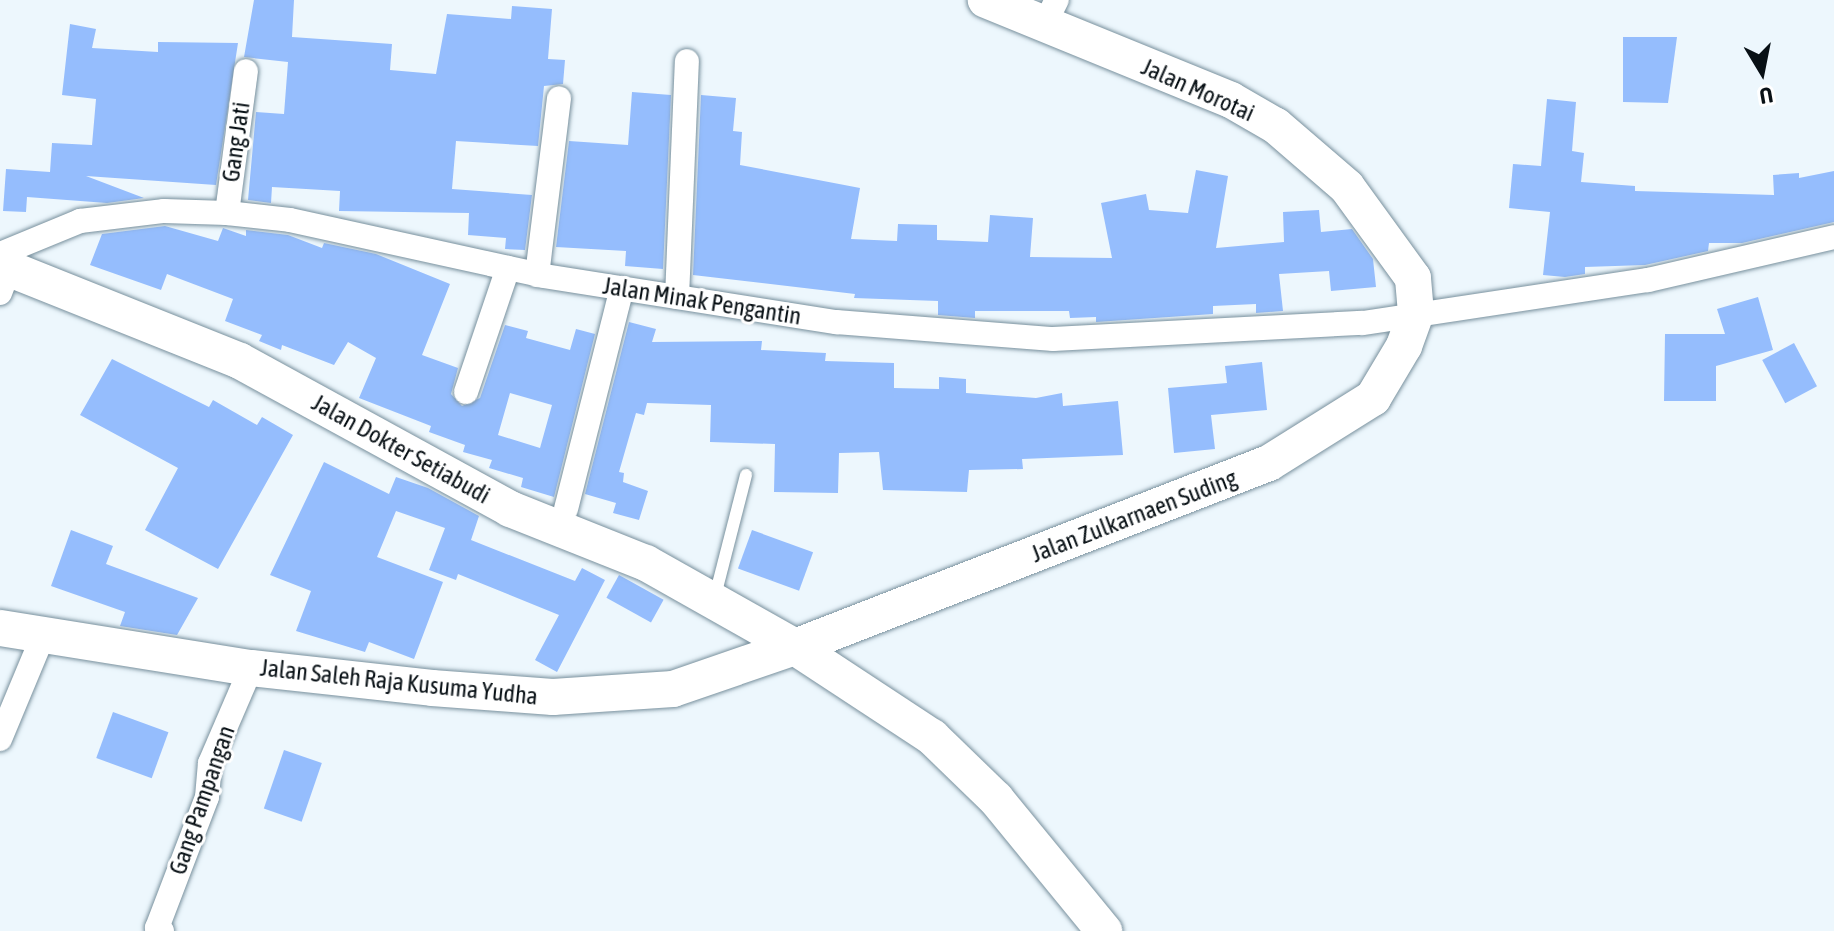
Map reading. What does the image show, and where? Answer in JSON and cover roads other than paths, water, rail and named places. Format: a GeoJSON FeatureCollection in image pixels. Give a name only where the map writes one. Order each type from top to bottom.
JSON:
{"type":"FeatureCollection","features":[{"type":"Feature","properties":{"kind":"street","name":"Jalan Morotai"},"geometry":{"type":"LineString","coordinates":[[986,0],[1050,12],[1231,100],[1296,141],[1347,187],[1413,278],[1416,313]]}},
{"type":"Feature","properties":{"kind":"street"},"geometry":{"type":"LineString","coordinates":[[677,297],[687,61]]}},
{"type":"Feature","properties":{"kind":"street","name":"Gang Jati"},"geometry":{"type":"LineString","coordinates":[[227,213],[246,71]]}},
{"type":"Feature","properties":{"kind":"street"},"geometry":{"type":"LineString","coordinates":[[537,275],[559,98]]}},
{"type":"Feature","properties":{"kind":"street","name":"Jalan Minak Pengantin"},"geometry":{"type":"LineString","coordinates":[[2,270],[42,232],[80,221],[164,211],[227,213],[290,220],[537,275],[836,322],[1053,339],[1363,323],[1648,280],[1834,237]]}},
{"type":"Feature","properties":{"kind":"street"},"geometry":{"type":"LineString","coordinates":[[466,392],[508,268]]}},
{"type":"Feature","properties":{"kind":"street","name":"Jalan Dokter Setiabudi"},"geometry":{"type":"LineString","coordinates":[[2,270],[240,361],[510,509],[646,563],[795,647],[932,737],[996,799],[1104,931]]}},
{"type":"Feature","properties":{"kind":"street"},"geometry":{"type":"LineString","coordinates":[[566,509],[622,288]]}},
{"type":"Feature","properties":{"kind":"street","name":"Jalan Zulkarnaen Suding"},"geometry":{"type":"LineString","coordinates":[[795,647],[1269,463],[1373,398],[1404,346],[1416,313]]}},
{"type":"Feature","properties":{"kind":"street","name":"Jalan Saleh Raja Kusuma Yudha"},"geometry":{"type":"LineString","coordinates":[[0,628],[42,638],[251,668],[553,697],[673,689],[795,647]]}},
{"type":"Feature","properties":{"kind":"street"},"geometry":{"type":"LineString","coordinates":[[0,739],[42,638]]}},
{"type":"Feature","properties":{"kind":"street","name":"Gang Pampangan"},"geometry":{"type":"LineString","coordinates":[[162,931],[157,928],[207,797],[210,763],[251,668]]}},
{"type":"Feature","properties":{"kind":"lane"},"geometry":{"type":"LineString","coordinates":[[714,600],[746,475]]}}]}
